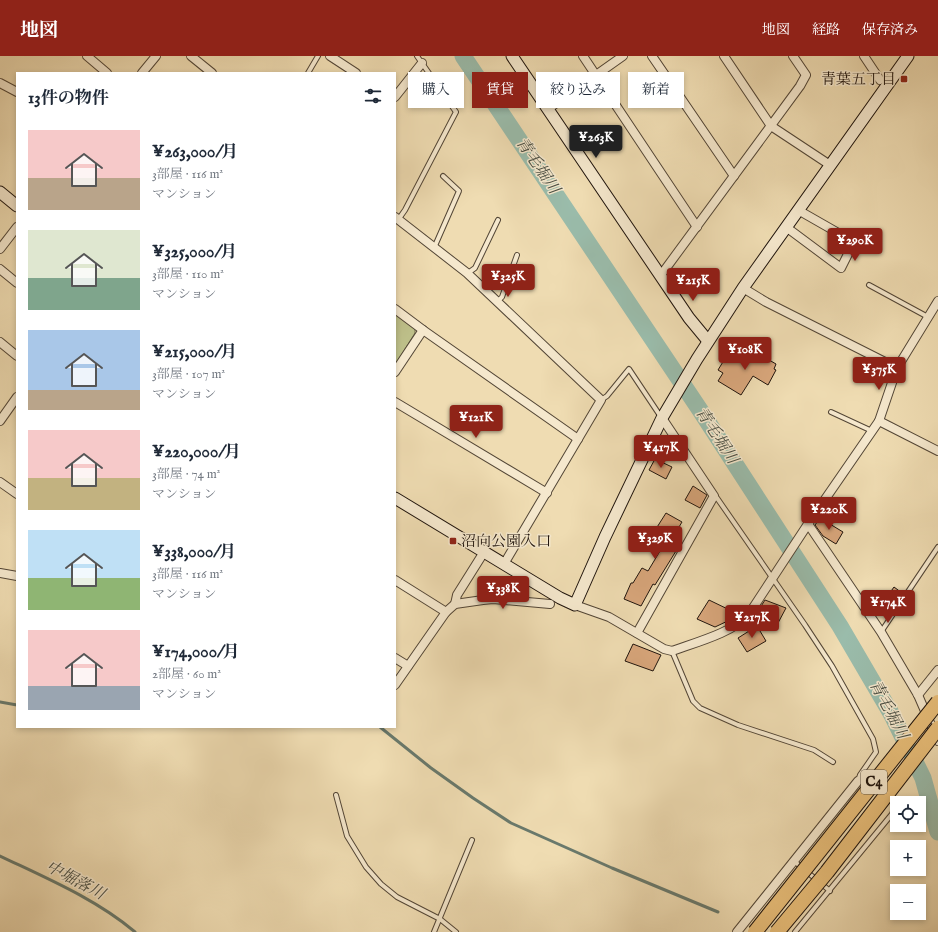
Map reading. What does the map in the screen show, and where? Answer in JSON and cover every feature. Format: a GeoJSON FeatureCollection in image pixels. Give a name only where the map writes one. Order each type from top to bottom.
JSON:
{"type":"FeatureCollection","features":[{"type":"Feature","properties":{"kind":"highway","name":"C4"},"geometry":{"type":"LineString","coordinates":[[755,932],[938,702]]}},
{"type":"Feature","properties":{"kind":"highway","name":"C4"},"geometry":{"type":"LineString","coordinates":[[777,932],[827,872],[938,728]]}},
{"type":"Feature","properties":{"kind":"street"},"geometry":{"type":"LineString","coordinates":[[87,56],[106,72]]}},
{"type":"Feature","properties":{"kind":"street"},"geometry":{"type":"LineString","coordinates":[[143,72],[156,56]]}},
{"type":"Feature","properties":{"kind":"street"},"geometry":{"type":"LineString","coordinates":[[191,56],[211,72]]}},
{"type":"Feature","properties":{"kind":"street"},"geometry":{"type":"LineString","coordinates":[[330,56],[354,72]]}},
{"type":"Feature","properties":{"kind":"street"},"geometry":{"type":"LineString","coordinates":[[512,56],[689,318],[708,341]]}},
{"type":"Feature","properties":{"kind":"street"},"geometry":{"type":"LineString","coordinates":[[583,56],[594,72]]}},
{"type":"Feature","properties":{"kind":"street"},"geometry":{"type":"LineString","coordinates":[[600,72],[623,56]]}},
{"type":"Feature","properties":{"kind":"street"},"geometry":{"type":"LineString","coordinates":[[652,56],[734,176]]}},
{"type":"Feature","properties":{"kind":"street"},"geometry":{"type":"LineString","coordinates":[[724,56],[771,126],[830,165]]}},
{"type":"Feature","properties":{"kind":"street"},"geometry":{"type":"LineString","coordinates":[[661,275],[800,86],[806,75],[793,56]]}},
{"type":"Feature","properties":{"kind":"street"},"geometry":{"type":"LineString","coordinates":[[864,56],[880,80]]}},
{"type":"Feature","properties":{"kind":"street"},"geometry":{"type":"LineString","coordinates":[[575,605],[608,531],[664,415],[695,362],[743,288],[908,56]]}},
{"type":"Feature","properties":{"kind":"street"},"geometry":{"type":"LineString","coordinates":[[396,96],[422,63]]}},
{"type":"Feature","properties":{"kind":"street"},"geometry":{"type":"LineString","coordinates":[[0,83],[16,91]]}},
{"type":"Feature","properties":{"kind":"street"},"geometry":{"type":"LineString","coordinates":[[618,108],[697,227]]}},
{"type":"Feature","properties":{"kind":"street"},"geometry":{"type":"LineString","coordinates":[[0,192],[16,205]]}},
{"type":"Feature","properties":{"kind":"street"},"geometry":{"type":"LineString","coordinates":[[786,227],[841,268],[854,242],[798,210]]}},
{"type":"Feature","properties":{"kind":"street"},"geometry":{"type":"LineString","coordinates":[[396,220],[467,274],[601,400],[504,564]]}},
{"type":"Feature","properties":{"kind":"street"},"geometry":{"type":"LineString","coordinates":[[0,249],[16,228]]}},
{"type":"Feature","properties":{"kind":"street"},"geometry":{"type":"LineString","coordinates":[[0,269],[16,282]]}},
{"type":"Feature","properties":{"kind":"street"},"geometry":{"type":"LineString","coordinates":[[743,288],[766,302],[897,368]]}},
{"type":"Feature","properties":{"kind":"street"},"geometry":{"type":"LineString","coordinates":[[396,499],[560,598],[609,617],[664,649],[672,651],[727,630],[741,622],[749,614],[807,525],[880,421],[897,368],[938,301]]}},
{"type":"Feature","properties":{"kind":"street"},"geometry":{"type":"LineString","coordinates":[[396,310],[578,440]]}},
{"type":"Feature","properties":{"kind":"street"},"geometry":{"type":"LineString","coordinates":[[396,370],[423,330]]}},
{"type":"Feature","properties":{"kind":"street"},"geometry":{"type":"LineString","coordinates":[[0,342],[16,355]]}},
{"type":"Feature","properties":{"kind":"street"},"geometry":{"type":"LineString","coordinates":[[0,421],[16,398]]}},
{"type":"Feature","properties":{"kind":"street"},"geometry":{"type":"LineString","coordinates":[[396,403],[547,493]]}},
{"type":"Feature","properties":{"kind":"street"},"geometry":{"type":"LineString","coordinates":[[637,633],[714,496],[664,415]]}},
{"type":"Feature","properties":{"kind":"street"},"geometry":{"type":"LineString","coordinates":[[880,421],[938,451]]}},
{"type":"Feature","properties":{"kind":"street"},"geometry":{"type":"LineString","coordinates":[[0,482],[16,493]]}},
{"type":"Feature","properties":{"kind":"street"},"geometry":{"type":"LineString","coordinates":[[807,525],[881,632],[918,695],[938,741]]}},
{"type":"Feature","properties":{"kind":"street"},"geometry":{"type":"LineString","coordinates":[[455,604],[457,596],[484,552]]}},
{"type":"Feature","properties":{"kind":"street"},"geometry":{"type":"LineString","coordinates":[[0,573],[16,576]]}},
{"type":"Feature","properties":{"kind":"street"},"geometry":{"type":"LineString","coordinates":[[396,581],[446,612]]}},
{"type":"Feature","properties":{"kind":"street"},"geometry":{"type":"LineString","coordinates":[[396,684],[446,612],[455,604],[494,599],[550,604]]}},
{"type":"Feature","properties":{"kind":"street"},"geometry":{"type":"LineString","coordinates":[[396,659],[408,666]]}},
{"type":"Feature","properties":{"kind":"street"},"geometry":{"type":"LineString","coordinates":[[918,695],[938,670]]}},
{"type":"Feature","properties":{"kind":"street"},"geometry":{"type":"LineString","coordinates":[[737,932],[858,781]]}},
{"type":"Feature","properties":{"kind":"lane"},"geometry":{"type":"LineString","coordinates":[[309,72],[318,56]]}},
{"type":"Feature","properties":{"kind":"lane"},"geometry":{"type":"LineString","coordinates":[[396,220],[405,210],[456,112],[417,56]]}},
{"type":"Feature","properties":{"kind":"lane"},"geometry":{"type":"LineString","coordinates":[[434,248],[459,191],[443,176]]}},
{"type":"Feature","properties":{"kind":"lane"},"geometry":{"type":"LineString","coordinates":[[467,274],[475,268],[498,220]]}},
{"type":"Feature","properties":{"kind":"lane"},"geometry":{"type":"LineString","coordinates":[[497,302],[502,297],[517,255]]}},
{"type":"Feature","properties":{"kind":"lane"},"geometry":{"type":"LineString","coordinates":[[869,285],[928,317]]}},
{"type":"Feature","properties":{"kind":"lane"},"geometry":{"type":"LineString","coordinates":[[601,400],[607,396],[629,369],[664,415]]}},
{"type":"Feature","properties":{"kind":"lane"},"geometry":{"type":"LineString","coordinates":[[831,412],[872,432]]}},
{"type":"Feature","properties":{"kind":"lane"},"geometry":{"type":"LineString","coordinates":[[714,496],[717,498],[773,576],[832,666],[874,739],[876,752],[860,775],[858,781],[865,781],[893,802],[894,810],[830,891],[795,932]]}},
{"type":"Feature","properties":{"kind":"lane"},"geometry":{"type":"LineString","coordinates":[[881,632],[938,547]]}},
{"type":"Feature","properties":{"kind":"lane"},"geometry":{"type":"LineString","coordinates":[[672,651],[693,700],[700,708],[738,725],[814,750],[833,762]]}},
{"type":"Feature","properties":{"kind":"lane"},"geometry":{"type":"LineString","coordinates":[[336,795],[347,836],[366,867],[381,884],[397,897],[440,919],[456,932]]}},
{"type":"Feature","properties":{"kind":"lane"},"geometry":{"type":"LineString","coordinates":[[434,932],[472,840]]}},
{"type":"Feature","properties":{"kind":"lane"},"geometry":{"type":"LineString","coordinates":[[794,861],[830,891]]}},
{"type":"Feature","properties":{"kind":"green space"},"geometry":{"type":"Polygon","coordinates":[[[396,315],[415,329],[415,333],[396,363],[396,315]]]}},
{"type":"Feature","properties":{"kind":"building"},"geometry":{"type":"Polygon","coordinates":[[[736,351],[749,359],[756,359],[760,361],[764,357],[776,364],[774,369],[776,370],[768,385],[753,376],[741,395],[718,381],[723,373],[718,370],[729,352],[733,355],[736,351]]]}},
{"type":"Feature","properties":{"kind":"building"},"geometry":{"type":"Polygon","coordinates":[[[655,459],[672,467],[666,479],[649,470],[655,459]]]}},
{"type":"Feature","properties":{"kind":"building"},"geometry":{"type":"Polygon","coordinates":[[[693,486],[707,495],[700,508],[685,500],[693,486]]]}},
{"type":"Feature","properties":{"kind":"building"},"geometry":{"type":"Polygon","coordinates":[[[666,513],[682,522],[668,545],[676,551],[655,585],[653,584],[641,606],[624,599],[631,583],[633,583],[642,568],[648,571],[660,551],[647,543],[666,513]]]}},
{"type":"Feature","properties":{"kind":"building"},"geometry":{"type":"Polygon","coordinates":[[[820,518],[843,532],[836,544],[823,536],[815,525],[820,518]]]}},
{"type":"Feature","properties":{"kind":"building"},"geometry":{"type":"Polygon","coordinates":[[[894,587],[902,593],[893,607],[884,601],[894,587]]]}},
{"type":"Feature","properties":{"kind":"building"},"geometry":{"type":"Polygon","coordinates":[[[709,600],[738,614],[734,618],[715,627],[697,619],[709,600]]]}},
{"type":"Feature","properties":{"kind":"building"},"geometry":{"type":"Polygon","coordinates":[[[765,600],[786,608],[778,623],[756,614],[765,600]]]}},
{"type":"Feature","properties":{"kind":"building"},"geometry":{"type":"Polygon","coordinates":[[[757,626],[766,641],[747,652],[738,638],[757,626]]]}},
{"type":"Feature","properties":{"kind":"building"},"geometry":{"type":"Polygon","coordinates":[[[633,644],[661,655],[653,671],[625,661],[633,644]]]}},
{"type":"Feature","properties":{"kind":"waterway","name":"青毛堀川"},"geometry":{"type":"LineString","coordinates":[[463,56],[700,410],[840,626],[892,715],[923,778],[938,832]]}},
{"type":"Feature","properties":{"kind":"waterway"},"geometry":{"type":"LineString","coordinates":[[0,702],[16,705]]}},
{"type":"Feature","properties":{"kind":"waterway"},"geometry":{"type":"LineString","coordinates":[[381,728],[431,768],[511,823],[612,868],[718,912]]}},
{"type":"Feature","properties":{"kind":"waterway","name":"中堀落川"},"geometry":{"type":"LineString","coordinates":[[0,856],[87,899],[104,909],[135,932]]}},
{"type":"Feature","properties":{"kind":"place","name":"青葉五丁目"},"geometry":{"type":"Point","coordinates":[904,79]}},
{"type":"Feature","properties":{"kind":"place","name":"沼向公園入口"},"geometry":{"type":"Point","coordinates":[453,541]}}]}
